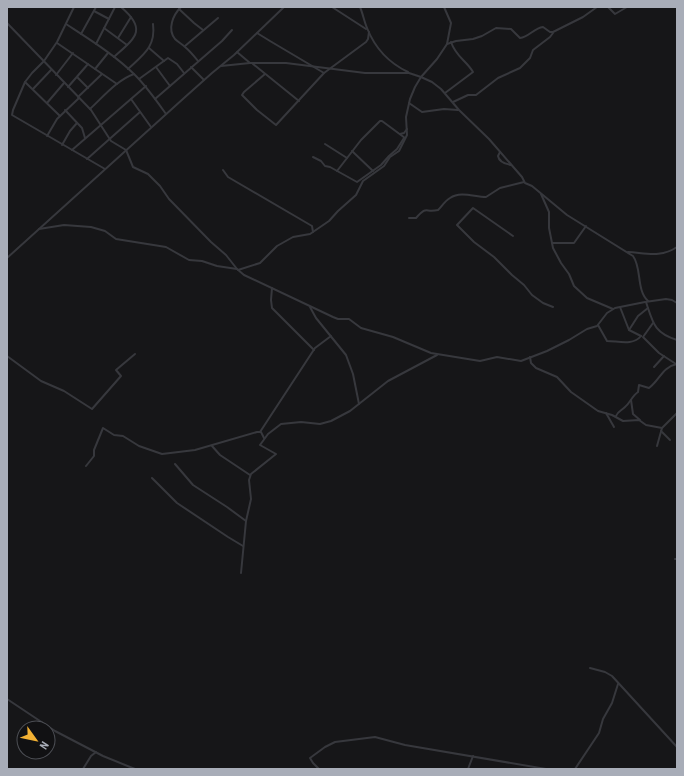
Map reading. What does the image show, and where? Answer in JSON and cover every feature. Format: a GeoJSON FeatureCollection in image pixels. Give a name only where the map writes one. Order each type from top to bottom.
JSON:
{"type":"FeatureCollection","features":[{"type":"Feature","properties":{"kind":"street"},"geometry":{"type":"LineString","coordinates":[[74,7],[57,42],[44,61],[25,82],[12,115],[105,169]]}},
{"type":"Feature","properties":{"kind":"street"},"geometry":{"type":"LineString","coordinates":[[81,34],[96,7]]}},
{"type":"Feature","properties":{"kind":"street"},"geometry":{"type":"LineString","coordinates":[[96,44],[115,7]]}},
{"type":"Feature","properties":{"kind":"street"},"geometry":{"type":"LineString","coordinates":[[114,58],[136,33],[135,22],[132,16],[121,7]]}},
{"type":"Feature","properties":{"kind":"street"},"geometry":{"type":"LineString","coordinates":[[7,258],[237,52],[284,7]]}},
{"type":"Feature","properties":{"kind":"street"},"geometry":{"type":"LineString","coordinates":[[332,7],[368,31]]}},
{"type":"Feature","properties":{"kind":"street"},"geometry":{"type":"LineString","coordinates":[[360,7],[368,31],[387,59],[409,73],[432,82],[453,102],[458,110],[490,139],[522,177],[524,182],[532,186],[567,215],[633,256],[644,297],[649,301]]}},
{"type":"Feature","properties":{"kind":"street"},"geometry":{"type":"LineString","coordinates":[[313,157],[321,161],[325,166],[357,182],[373,171],[396,151],[408,133],[406,117],[415,86],[447,44],[451,23],[444,7]]}},
{"type":"Feature","properties":{"kind":"street"},"geometry":{"type":"LineString","coordinates":[[453,102],[468,95],[476,95],[498,78],[520,68],[530,58],[533,50],[550,37],[553,32],[583,17],[597,7]]}},
{"type":"Feature","properties":{"kind":"street"},"geometry":{"type":"LineString","coordinates":[[608,7],[615,14],[627,7]]}},
{"type":"Feature","properties":{"kind":"street"},"geometry":{"type":"LineString","coordinates":[[198,61],[185,46],[175,38],[172,29],[173,16],[180,8],[203,30]]}},
{"type":"Feature","properties":{"kind":"street"},"geometry":{"type":"LineString","coordinates":[[94,11],[109,19]]}},
{"type":"Feature","properties":{"kind":"street"},"geometry":{"type":"LineString","coordinates":[[118,38],[132,16]]}},
{"type":"Feature","properties":{"kind":"street"},"geometry":{"type":"LineString","coordinates":[[185,46],[218,18]]}},
{"type":"Feature","properties":{"kind":"street"},"geometry":{"type":"LineString","coordinates":[[7,23],[90,109],[110,139],[126,150],[133,167],[148,174],[157,182],[165,191],[169,199],[211,242],[226,255],[237,270],[247,277],[272,288],[293,300],[338,319],[349,319],[361,328],[393,337],[427,352],[480,361],[497,357],[521,361],[547,351],[587,329],[598,325],[607,313],[613,309],[649,301],[670,299],[677,303]]}},
{"type":"Feature","properties":{"kind":"street"},"geometry":{"type":"LineString","coordinates":[[66,24],[128,68],[146,86],[166,114]]}},
{"type":"Feature","properties":{"kind":"street"},"geometry":{"type":"LineString","coordinates":[[128,68],[149,48],[154,35],[153,24]]}},
{"type":"Feature","properties":{"kind":"street"},"geometry":{"type":"LineString","coordinates":[[447,44],[477,37],[498,27],[511,28],[520,38],[525,37],[540,28],[553,32]]}},
{"type":"Feature","properties":{"kind":"street"},"geometry":{"type":"LineString","coordinates":[[104,28],[127,45]]}},
{"type":"Feature","properties":{"kind":"street"},"geometry":{"type":"LineString","coordinates":[[155,99],[222,41],[232,30]]}},
{"type":"Feature","properties":{"kind":"street"},"geometry":{"type":"LineString","coordinates":[[265,74],[242,95],[276,125],[324,73],[366,42],[368,39],[368,31]]}},
{"type":"Feature","properties":{"kind":"street"},"geometry":{"type":"LineString","coordinates":[[257,32],[270,42],[324,73]]}},
{"type":"Feature","properties":{"kind":"street"},"geometry":{"type":"LineString","coordinates":[[57,42],[117,84]]}},
{"type":"Feature","properties":{"kind":"street"},"geometry":{"type":"LineString","coordinates":[[444,93],[473,72],[468,64],[456,53],[451,42]]}},
{"type":"Feature","properties":{"kind":"street"},"geometry":{"type":"LineString","coordinates":[[149,48],[164,61]]}},
{"type":"Feature","properties":{"kind":"street"},"geometry":{"type":"LineString","coordinates":[[237,52],[299,100]]}},
{"type":"Feature","properties":{"kind":"street"},"geometry":{"type":"LineString","coordinates":[[56,75],[73,53]]}},
{"type":"Feature","properties":{"kind":"street"},"geometry":{"type":"LineString","coordinates":[[95,69],[108,53]]}},
{"type":"Feature","properties":{"kind":"street"},"geometry":{"type":"LineString","coordinates":[[139,79],[168,58],[177,64],[184,73]]}},
{"type":"Feature","properties":{"kind":"street"},"geometry":{"type":"LineString","coordinates":[[221,66],[251,63],[286,63],[375,74],[409,73]]}},
{"type":"Feature","properties":{"kind":"street"},"geometry":{"type":"LineString","coordinates":[[68,87],[88,64]]}},
{"type":"Feature","properties":{"kind":"street"},"geometry":{"type":"LineString","coordinates":[[156,67],[170,86]]}},
{"type":"Feature","properties":{"kind":"street"},"geometry":{"type":"LineString","coordinates":[[191,67],[204,80]]}},
{"type":"Feature","properties":{"kind":"street"},"geometry":{"type":"LineString","coordinates":[[33,90],[51,70]]}},
{"type":"Feature","properties":{"kind":"street"},"geometry":{"type":"LineString","coordinates":[[47,136],[65,110],[102,74]]}},
{"type":"Feature","properties":{"kind":"street"},"geometry":{"type":"LineString","coordinates":[[90,109],[117,84],[134,74]]}},
{"type":"Feature","properties":{"kind":"street"},"geometry":{"type":"LineString","coordinates":[[78,77],[88,88]]}},
{"type":"Feature","properties":{"kind":"street"},"geometry":{"type":"LineString","coordinates":[[25,82],[60,116]]}},
{"type":"Feature","properties":{"kind":"street"},"geometry":{"type":"LineString","coordinates":[[46,103],[64,83]]}},
{"type":"Feature","properties":{"kind":"street"},"geometry":{"type":"LineString","coordinates":[[72,150],[146,86]]}},
{"type":"Feature","properties":{"kind":"street"},"geometry":{"type":"LineString","coordinates":[[131,99],[151,128]]}},
{"type":"Feature","properties":{"kind":"street"},"geometry":{"type":"LineString","coordinates":[[409,103],[424,113],[438,110],[458,110]]}},
{"type":"Feature","properties":{"kind":"street"},"geometry":{"type":"LineString","coordinates":[[65,110],[82,128],[85,138]]}},
{"type":"Feature","properties":{"kind":"street"},"geometry":{"type":"LineString","coordinates":[[87,159],[140,112]]}},
{"type":"Feature","properties":{"kind":"street"},"geometry":{"type":"LineString","coordinates":[[337,171],[361,140],[380,121],[405,138]]}},
{"type":"Feature","properties":{"kind":"street"},"geometry":{"type":"LineString","coordinates":[[62,145],[70,131],[78,123]]}},
{"type":"Feature","properties":{"kind":"street"},"geometry":{"type":"LineString","coordinates":[[400,134],[404,133],[407,129]]}},
{"type":"Feature","properties":{"kind":"street"},"geometry":{"type":"LineString","coordinates":[[39,229],[64,225],[91,227],[105,231],[116,239],[166,247],[189,260],[237,270],[260,263],[277,246],[293,238],[307,235],[329,221],[358,192],[361,182],[384,166],[390,157],[399,151],[405,138]]}},
{"type":"Feature","properties":{"kind":"street"},"geometry":{"type":"LineString","coordinates":[[325,144],[347,158]]}},
{"type":"Feature","properties":{"kind":"street"},"geometry":{"type":"LineString","coordinates":[[352,151],[373,171]]}},
{"type":"Feature","properties":{"kind":"street"},"geometry":{"type":"LineString","coordinates":[[500,152],[498,156],[500,160],[511,165]]}},
{"type":"Feature","properties":{"kind":"street"},"geometry":{"type":"LineString","coordinates":[[223,170],[228,177],[312,226],[313,232]]}},
{"type":"Feature","properties":{"kind":"street"},"geometry":{"type":"LineString","coordinates":[[409,218],[416,218],[424,210],[438,210],[449,198],[454,196],[463,194],[486,197],[500,188],[524,182]]}},
{"type":"Feature","properties":{"kind":"street"},"geometry":{"type":"LineString","coordinates":[[540,193],[549,212],[549,228],[552,243],[559,260],[569,274],[574,286],[587,298],[613,309]]}},
{"type":"Feature","properties":{"kind":"street"},"geometry":{"type":"LineString","coordinates":[[513,236],[473,208],[457,226],[469,238],[494,257],[524,285],[533,296],[543,303],[553,307]]}},
{"type":"Feature","properties":{"kind":"street"},"geometry":{"type":"LineString","coordinates":[[552,243],[574,243],[586,226]]}},
{"type":"Feature","properties":{"kind":"street"},"geometry":{"type":"LineString","coordinates":[[627,252],[639,254],[664,253],[677,247]]}},
{"type":"Feature","properties":{"kind":"street"},"geometry":{"type":"LineString","coordinates":[[272,288],[272,308],[314,350]]}},
{"type":"Feature","properties":{"kind":"street"},"geometry":{"type":"LineString","coordinates":[[645,302],[652,323],[661,333],[677,340]]}},
{"type":"Feature","properties":{"kind":"street"},"geometry":{"type":"LineString","coordinates":[[309,306],[346,356],[353,374],[359,404]]}},
{"type":"Feature","properties":{"kind":"street"},"geometry":{"type":"LineString","coordinates":[[620,307],[629,330],[642,337],[664,356],[677,364]]}},
{"type":"Feature","properties":{"kind":"street"},"geometry":{"type":"LineString","coordinates":[[629,330],[638,316],[648,308]]}},
{"type":"Feature","properties":{"kind":"street"},"geometry":{"type":"LineString","coordinates":[[598,325],[607,341],[629,342],[636,341],[642,337],[652,323]]}},
{"type":"Feature","properties":{"kind":"street"},"geometry":{"type":"LineString","coordinates":[[86,466],[94,456],[94,450],[103,428],[114,435],[123,436],[139,446],[162,454],[195,450],[260,432],[314,350],[331,336]]}},
{"type":"Feature","properties":{"kind":"street"},"geometry":{"type":"LineString","coordinates":[[7,356],[41,381],[64,391],[92,409],[121,376],[116,370],[135,354]]}},
{"type":"Feature","properties":{"kind":"street"},"geometry":{"type":"LineString","coordinates":[[241,573],[246,521],[251,499],[249,480],[250,475],[276,454],[260,445],[264,438],[281,424],[301,422],[312,424],[326,423],[350,411],[388,381],[438,354]]}},
{"type":"Feature","properties":{"kind":"street"},"geometry":{"type":"LineString","coordinates":[[654,367],[664,356]]}},
{"type":"Feature","properties":{"kind":"street"},"geometry":{"type":"LineString","coordinates":[[530,357],[531,363],[536,368],[557,377],[580,399],[598,411],[616,416],[623,421],[641,421]]}},
{"type":"Feature","properties":{"kind":"street"},"geometry":{"type":"LineString","coordinates":[[616,416],[618,412],[626,407],[634,395],[638,392],[639,385],[649,388],[663,371],[677,364]]}},
{"type":"Feature","properties":{"kind":"street"},"geometry":{"type":"LineString","coordinates":[[631,400],[633,414],[647,425],[662,428]]}},
{"type":"Feature","properties":{"kind":"street"},"geometry":{"type":"LineString","coordinates":[[606,413],[614,427]]}},
{"type":"Feature","properties":{"kind":"street"},"geometry":{"type":"LineString","coordinates":[[657,446],[662,428],[677,413]]}},
{"type":"Feature","properties":{"kind":"street"},"geometry":{"type":"LineString","coordinates":[[661,431],[670,440]]}},
{"type":"Feature","properties":{"kind":"street"},"geometry":{"type":"LineString","coordinates":[[260,432],[264,438]]}},
{"type":"Feature","properties":{"kind":"street"},"geometry":{"type":"LineString","coordinates":[[211,445],[220,454],[250,475]]}},
{"type":"Feature","properties":{"kind":"street"},"geometry":{"type":"LineString","coordinates":[[175,464],[193,485],[246,521]]}},
{"type":"Feature","properties":{"kind":"street"},"geometry":{"type":"LineString","coordinates":[[152,478],[177,503],[244,546]]}},
{"type":"Feature","properties":{"kind":"street"},"geometry":{"type":"LineString","coordinates":[[590,668],[608,674],[677,747]]}},
{"type":"Feature","properties":{"kind":"street"},"geometry":{"type":"LineString","coordinates":[[574,769],[599,733],[603,719],[612,703],[618,684]]}},
{"type":"Feature","properties":{"kind":"street"},"geometry":{"type":"LineString","coordinates":[[7,699],[43,724],[96,752],[135,769]]}},
{"type":"Feature","properties":{"kind":"street"},"geometry":{"type":"LineString","coordinates":[[319,769],[310,758],[325,747],[335,742],[370,737],[379,737],[404,745],[546,769]]}},
{"type":"Feature","properties":{"kind":"street"},"geometry":{"type":"LineString","coordinates":[[83,769],[92,754],[92,750]]}},
{"type":"Feature","properties":{"kind":"street"},"geometry":{"type":"LineString","coordinates":[[92,754],[96,752]]}},
{"type":"Feature","properties":{"kind":"street"},"geometry":{"type":"LineString","coordinates":[[468,769],[473,756]]}}]}
